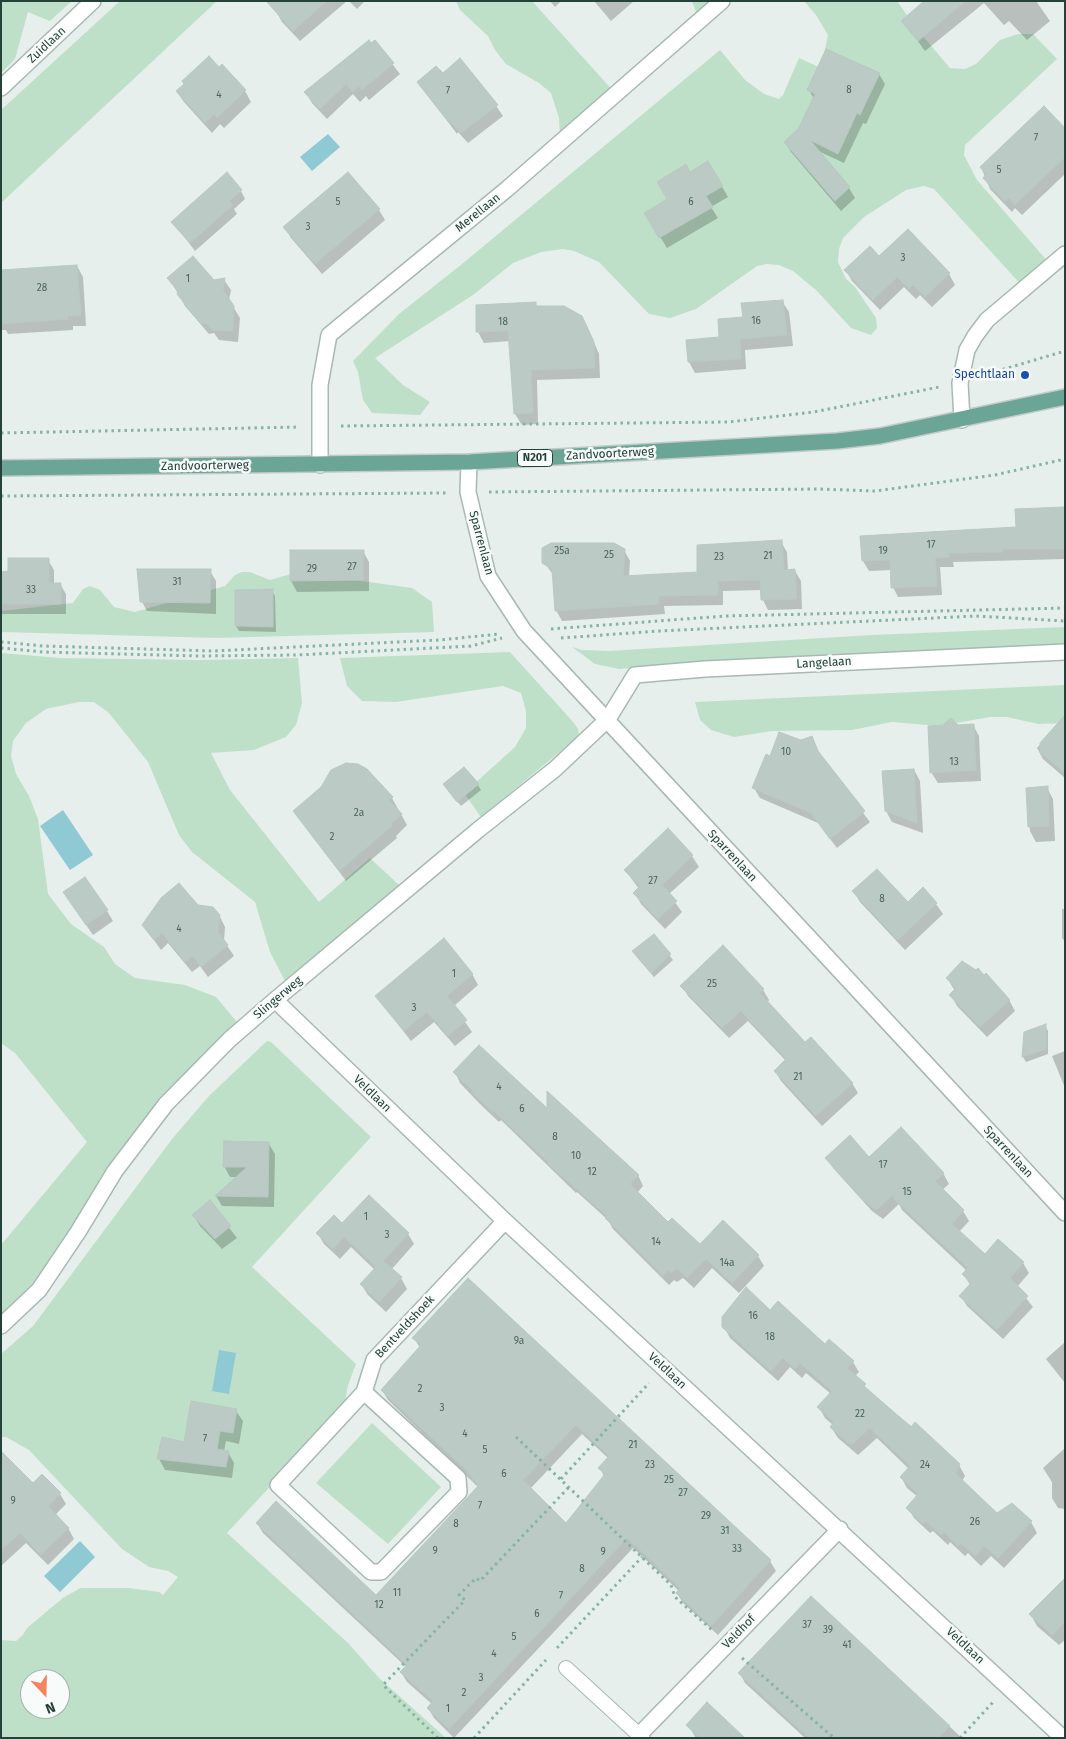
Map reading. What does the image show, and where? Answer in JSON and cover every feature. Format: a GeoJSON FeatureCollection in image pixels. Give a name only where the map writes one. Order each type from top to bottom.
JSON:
{"type":"FeatureCollection","features":[{"type":"Feature","properties":{"kind":"main road","name":"Zandvoorterweg"},"geometry":{"type":"LineString","coordinates":[[1,468],[469,462],[837,441],[880,436],[1065,397]]}},
{"type":"Feature","properties":{"kind":"street","name":"Zuidlaan"},"geometry":{"type":"LineString","coordinates":[[1,88],[93,1]]}},
{"type":"Feature","properties":{"kind":"street","name":"Merellaan"},"geometry":{"type":"LineString","coordinates":[[320,464],[320,385],[329,335],[507,189],[722,1]]}},
{"type":"Feature","properties":{"kind":"street"},"geometry":{"type":"LineString","coordinates":[[962,420],[960,383],[967,350],[987,320],[1065,254]]}},
{"type":"Feature","properties":{"kind":"street","name":"Sparrenlaan"},"geometry":{"type":"LineString","coordinates":[[469,462],[468,492],[488,576],[524,631],[608,719],[658,776],[1065,1213]]}},
{"type":"Feature","properties":{"kind":"street","name":"Langelaan"},"geometry":{"type":"LineString","coordinates":[[608,719],[635,675],[706,669],[1065,652]]}},
{"type":"Feature","properties":{"kind":"street","name":"Slingerweg"},"geometry":{"type":"LineString","coordinates":[[1,1326],[39,1290],[78,1232],[115,1170],[166,1104],[229,1040],[478,830],[555,770],[608,719]]}},
{"type":"Feature","properties":{"kind":"street","name":"Veldlaan"},"geometry":{"type":"LineString","coordinates":[[275,1000],[505,1221],[840,1529],[1063,1738]]}},
{"type":"Feature","properties":{"kind":"street","name":"Bentveldshoek"},"geometry":{"type":"LineString","coordinates":[[364,1392],[458,1478],[459,1492],[381,1572],[371,1572],[278,1485],[364,1392],[374,1360],[505,1221]]}},
{"type":"Feature","properties":{"kind":"street","name":"Veldhof"},"geometry":{"type":"LineString","coordinates":[[640,1736],[840,1529]]}},
{"type":"Feature","properties":{"kind":"lane","name":"Veldhof"},"geometry":{"type":"LineString","coordinates":[[566,1668],[640,1736]]}},
{"type":"Feature","properties":{"kind":"path"},"geometry":{"type":"LineString","coordinates":[[1,433],[320,426],[728,422],[814,412],[903,396],[960,383],[1065,351]]}},
{"type":"Feature","properties":{"kind":"path"},"geometry":{"type":"LineString","coordinates":[[1,496],[875,491],[995,475],[1065,459]]}},
{"type":"Feature","properties":{"kind":"path"},"geometry":{"type":"LineString","coordinates":[[1,642],[43,646],[213,651],[440,640],[524,631],[725,616],[1065,608]]}},
{"type":"Feature","properties":{"kind":"path"},"geometry":{"type":"LineString","coordinates":[[560,1479],[663,1368]]}},
{"type":"Feature","properties":{"kind":"path"},"geometry":{"type":"LineString","coordinates":[[516,1436],[671,1585],[675,1597],[834,1738]]}},
{"type":"Feature","properties":{"kind":"path"},"geometry":{"type":"LineString","coordinates":[[438,1738],[383,1684],[465,1600],[460,1596],[476,1578],[480,1581],[569,1487]]}},
{"type":"Feature","properties":{"kind":"path"},"geometry":{"type":"LineString","coordinates":[[960,1738],[1008,1686]]}},
{"type":"Feature","properties":{"kind":"green space"},"geometry":{"type":"Polygon","coordinates":[[[1,1],[72,1],[50,21],[28,12],[15,59],[1,73],[1,1]]]}},
{"type":"Feature","properties":{"kind":"green space"},"geometry":{"type":"Polygon","coordinates":[[[120,1],[217,1],[1,203],[1,110],[120,1]]]}},
{"type":"Feature","properties":{"kind":"green space"},"geometry":{"type":"Polygon","coordinates":[[[456,1],[532,1],[615,93],[560,138],[559,118],[551,93],[539,83],[506,64],[495,50],[488,36],[460,10],[456,1]]]}},
{"type":"Feature","properties":{"kind":"green space"},"geometry":{"type":"Polygon","coordinates":[[[691,1],[710,1],[700,22],[693,4],[691,1]]]}},
{"type":"Feature","properties":{"kind":"green space"},"geometry":{"type":"Polygon","coordinates":[[[804,1],[897,1],[916,28],[950,68],[965,69],[976,64],[1000,40],[1018,34],[1033,34],[1057,59],[965,145],[964,155],[977,180],[1049,263],[1024,288],[934,189],[924,186],[906,190],[864,217],[843,238],[839,249],[838,262],[846,279],[855,287],[876,318],[877,328],[871,335],[851,328],[817,291],[793,271],[779,265],[767,264],[757,266],[696,309],[670,318],[649,314],[599,262],[574,251],[563,249],[541,252],[513,263],[473,295],[375,358],[403,385],[430,402],[420,415],[372,413],[363,400],[358,372],[353,361],[399,314],[720,50],[745,80],[764,94],[779,99],[783,95],[799,58],[821,68],[828,35],[816,15],[804,1]]]}},
{"type":"Feature","properties":{"kind":"green space"},"geometry":{"type":"Polygon","coordinates":[[[242,572],[250,572],[270,580],[297,572],[412,588],[432,602],[434,632],[216,638],[1,632],[1,611],[73,603],[83,589],[90,586],[100,590],[114,607],[135,612],[225,586],[235,575],[242,572]]]}},
{"type":"Feature","properties":{"kind":"green space"},"geometry":{"type":"Polygon","coordinates":[[[1065,627],[1065,646],[732,660],[619,669],[595,664],[572,647],[582,650],[609,651],[872,635],[1065,627]]]}},
{"type":"Feature","properties":{"kind":"green space"},"geometry":{"type":"Polygon","coordinates":[[[510,652],[574,723],[578,729],[579,736],[481,817],[464,793],[515,747],[526,728],[526,711],[521,693],[503,686],[396,702],[362,701],[347,686],[340,658],[510,652]]]}},
{"type":"Feature","properties":{"kind":"green space"},"geometry":{"type":"Polygon","coordinates":[[[1,653],[60,658],[199,660],[298,658],[302,703],[296,725],[286,737],[254,750],[211,753],[230,790],[319,902],[370,858],[399,885],[287,985],[270,952],[255,902],[192,852],[179,835],[148,762],[109,713],[94,702],[79,702],[46,709],[26,723],[13,741],[11,756],[16,774],[29,796],[38,819],[48,894],[71,924],[104,947],[115,964],[135,978],[185,985],[216,997],[242,1028],[141,1140],[88,1216],[1,1324],[1,1245],[87,1142],[15,1053],[1,1043],[1,653]]]}},
{"type":"Feature","properties":{"kind":"green space"},"geometry":{"type":"Polygon","coordinates":[[[1065,685],[1065,723],[1038,724],[1007,717],[990,717],[939,726],[892,722],[852,730],[772,731],[734,737],[711,730],[700,720],[695,702],[1065,685]]]}},
{"type":"Feature","properties":{"kind":"green space"},"geometry":{"type":"Polygon","coordinates":[[[267,1041],[271,1042],[371,1137],[252,1267],[356,1364],[348,1385],[344,1407],[227,1533],[348,1643],[379,1678],[446,1738],[1,1738],[1,1640],[16,1641],[27,1628],[64,1597],[81,1588],[129,1588],[159,1592],[163,1595],[178,1577],[168,1571],[149,1567],[122,1549],[29,1450],[6,1437],[1,1437],[1,1354],[33,1326],[172,1139],[209,1096],[267,1041]]]}},
{"type":"Feature","properties":{"kind":"green space"},"geometry":{"type":"Polygon","coordinates":[[[372,1423],[441,1487],[388,1544],[316,1483],[372,1423]]]}},
{"type":"Feature","properties":{"kind":"water"},"geometry":{"type":"Polygon","coordinates":[[[328,134],[340,147],[312,171],[300,157],[328,134]]]}},
{"type":"Feature","properties":{"kind":"water"},"geometry":{"type":"Polygon","coordinates":[[[63,810],[93,855],[70,870],[40,826],[63,810]]]}},
{"type":"Feature","properties":{"kind":"water"},"geometry":{"type":"Polygon","coordinates":[[[219,1350],[236,1353],[229,1394],[212,1391],[219,1350]]]}},
{"type":"Feature","properties":{"kind":"water"},"geometry":{"type":"Polygon","coordinates":[[[80,1541],[95,1557],[60,1592],[44,1576],[80,1541]]]}},
{"type":"Feature","properties":{"kind":"building"},"geometry":{"type":"Polygon","coordinates":[[[266,1],[327,1],[293,31],[266,1]]]}},
{"type":"Feature","properties":{"kind":"building"},"geometry":{"type":"Polygon","coordinates":[[[924,1],[966,1],[918,41],[901,21],[924,1]]]}},
{"type":"Feature","properties":{"kind":"building"},"geometry":{"type":"Polygon","coordinates":[[[369,40],[371,43],[375,40],[394,63],[362,90],[359,86],[353,92],[346,84],[320,109],[304,92],[369,40]]]}},
{"type":"Feature","properties":{"kind":"building"},"geometry":{"type":"Polygon","coordinates":[[[826,49],[880,73],[860,115],[857,113],[838,154],[810,140],[850,187],[835,201],[784,142],[798,129],[815,94],[807,90],[826,49]]]}},
{"type":"Feature","properties":{"kind":"building"},"geometry":{"type":"Polygon","coordinates":[[[209,56],[219,67],[222,64],[246,90],[217,118],[214,114],[205,123],[176,91],[184,84],[182,81],[209,56]]]}},
{"type":"Feature","properties":{"kind":"building"},"geometry":{"type":"Polygon","coordinates":[[[460,58],[498,105],[461,133],[451,122],[450,124],[417,82],[436,66],[443,73],[460,58]]]}},
{"type":"Feature","properties":{"kind":"building"},"geometry":{"type":"Polygon","coordinates":[[[1044,106],[1065,128],[1065,157],[1015,205],[1009,198],[1005,202],[983,178],[986,174],[980,167],[1044,106]]]}},
{"type":"Feature","properties":{"kind":"building"},"geometry":{"type":"Polygon","coordinates":[[[708,161],[723,186],[706,196],[713,207],[659,238],[644,213],[667,199],[657,182],[686,164],[690,172],[708,161]]]}},
{"type":"Feature","properties":{"kind":"building"},"geometry":{"type":"Polygon","coordinates":[[[227,172],[242,190],[229,201],[233,205],[190,243],[171,222],[227,172]]]}},
{"type":"Feature","properties":{"kind":"building"},"geometry":{"type":"Polygon","coordinates":[[[348,172],[380,209],[315,264],[283,227],[348,172]]]}},
{"type":"Feature","properties":{"kind":"building"},"geometry":{"type":"Polygon","coordinates":[[[908,229],[950,273],[925,297],[913,285],[909,289],[897,277],[873,300],[844,270],[870,246],[879,256],[908,229]]]}},
{"type":"Feature","properties":{"kind":"building"},"geometry":{"type":"Polygon","coordinates":[[[193,256],[214,280],[225,278],[223,290],[234,306],[233,331],[212,330],[206,323],[201,324],[167,278],[193,256]]]}},
{"type":"Feature","properties":{"kind":"building"},"geometry":{"type":"Polygon","coordinates":[[[77,265],[81,315],[67,316],[68,319],[1,324],[1,270],[77,265]]]}},
{"type":"Feature","properties":{"kind":"building"},"geometry":{"type":"Polygon","coordinates":[[[783,300],[787,335],[740,339],[741,359],[688,362],[686,340],[719,337],[718,319],[743,317],[741,303],[783,300]]]}},
{"type":"Feature","properties":{"kind":"building"},"geometry":{"type":"Polygon","coordinates":[[[536,302],[536,306],[564,306],[582,316],[594,342],[595,368],[531,370],[533,413],[514,414],[508,331],[476,332],[476,305],[536,302]]]}},
{"type":"Feature","properties":{"kind":"building"},"geometry":{"type":"Polygon","coordinates":[[[1065,507],[1065,549],[1003,549],[1003,552],[948,553],[949,557],[935,558],[937,586],[891,588],[890,560],[862,561],[860,536],[1016,527],[1015,509],[1065,507]]]}},
{"type":"Feature","properties":{"kind":"building"},"geometry":{"type":"Polygon","coordinates":[[[782,540],[784,570],[795,569],[797,599],[761,600],[760,580],[718,581],[718,595],[659,596],[659,604],[555,611],[552,569],[542,563],[542,548],[551,543],[614,543],[625,549],[623,576],[697,572],[697,545],[782,540]]]}},
{"type":"Feature","properties":{"kind":"building"},"geometry":{"type":"Polygon","coordinates":[[[290,550],[364,550],[363,580],[290,581],[290,550]]]}},
{"type":"Feature","properties":{"kind":"building"},"geometry":{"type":"Polygon","coordinates":[[[8,558],[49,558],[49,583],[61,583],[61,604],[1,604],[1,572],[8,571],[8,558]]]}},
{"type":"Feature","properties":{"kind":"building"},"geometry":{"type":"Polygon","coordinates":[[[137,569],[211,569],[210,603],[140,602],[137,569]]]}},
{"type":"Feature","properties":{"kind":"building"},"geometry":{"type":"Polygon","coordinates":[[[273,589],[273,627],[235,626],[235,590],[273,589]]]}},
{"type":"Feature","properties":{"kind":"building"},"geometry":{"type":"Polygon","coordinates":[[[1065,715],[1065,773],[1040,752],[1040,743],[1065,715]]]}},
{"type":"Feature","properties":{"kind":"building"},"geometry":{"type":"Polygon","coordinates":[[[951,718],[958,725],[974,724],[976,770],[930,773],[928,726],[943,725],[951,718]]]}},
{"type":"Feature","properties":{"kind":"building"},"geometry":{"type":"Polygon","coordinates":[[[779,732],[801,740],[812,736],[818,751],[865,811],[830,839],[811,813],[752,788],[766,754],[770,756],[779,732]]]}},
{"type":"Feature","properties":{"kind":"building"},"geometry":{"type":"Polygon","coordinates":[[[346,763],[358,764],[367,769],[393,797],[389,800],[402,814],[391,824],[392,826],[339,871],[293,811],[321,787],[331,770],[346,763]]]}},
{"type":"Feature","properties":{"kind":"building"},"geometry":{"type":"Polygon","coordinates":[[[464,767],[479,784],[457,802],[443,784],[464,767]]]}},
{"type":"Feature","properties":{"kind":"building"},"geometry":{"type":"Polygon","coordinates":[[[914,769],[917,823],[885,811],[882,771],[914,769]]]}},
{"type":"Feature","properties":{"kind":"building"},"geometry":{"type":"Polygon","coordinates":[[[1048,786],[1049,826],[1028,827],[1026,788],[1048,786]]]}},
{"type":"Feature","properties":{"kind":"building"},"geometry":{"type":"Polygon","coordinates":[[[668,828],[693,855],[662,885],[677,901],[658,919],[633,893],[640,886],[624,870],[668,828]]]}},
{"type":"Feature","properties":{"kind":"building"},"geometry":{"type":"Polygon","coordinates":[[[877,869],[908,902],[923,887],[937,903],[898,940],[852,891],[877,869]]]}},
{"type":"Feature","properties":{"kind":"building"},"geometry":{"type":"Polygon","coordinates":[[[85,877],[108,910],[86,925],[63,892],[85,877]]]}},
{"type":"Feature","properties":{"kind":"building"},"geometry":{"type":"Polygon","coordinates":[[[179,883],[198,905],[213,907],[220,915],[218,932],[228,945],[201,967],[193,956],[185,962],[162,933],[154,940],[142,925],[161,898],[179,883]]]}},
{"type":"Feature","properties":{"kind":"building"},"geometry":{"type":"Polygon","coordinates":[[[654,934],[671,954],[651,973],[632,951],[654,934]]]}},
{"type":"Feature","properties":{"kind":"building"},"geometry":{"type":"Polygon","coordinates":[[[444,938],[473,974],[447,996],[467,1020],[448,1036],[427,1012],[404,1031],[375,996],[444,938]]]}},
{"type":"Feature","properties":{"kind":"building"},"geometry":{"type":"Polygon","coordinates":[[[723,945],[764,989],[760,993],[805,1042],[811,1037],[853,1083],[816,1116],[774,1071],[786,1059],[741,1011],[722,1028],[680,986],[723,945]]]}},
{"type":"Feature","properties":{"kind":"building"},"geometry":{"type":"Polygon","coordinates":[[[962,961],[976,970],[978,968],[984,975],[986,973],[1010,1000],[980,1027],[949,995],[956,988],[946,978],[962,961]]]}},
{"type":"Feature","properties":{"kind":"building"},"geometry":{"type":"Polygon","coordinates":[[[1046,1024],[1046,1049],[1022,1057],[1024,1032],[1046,1024]]]}},
{"type":"Feature","properties":{"kind":"building"},"geometry":{"type":"Polygon","coordinates":[[[479,1045],[547,1108],[547,1091],[639,1175],[630,1184],[668,1222],[672,1218],[700,1244],[723,1220],[759,1255],[732,1283],[706,1259],[687,1278],[677,1268],[671,1273],[668,1270],[663,1276],[605,1218],[607,1216],[548,1164],[494,1111],[472,1093],[474,1092],[453,1072],[479,1045]]]}},
{"type":"Feature","properties":{"kind":"building"},"geometry":{"type":"Polygon","coordinates":[[[901,1127],[944,1173],[935,1181],[964,1210],[952,1224],[985,1254],[998,1239],[1024,1262],[1010,1278],[1028,1296],[997,1330],[959,1296],[971,1283],[962,1274],[968,1268],[895,1200],[893,1195],[876,1210],[864,1201],[825,1158],[850,1135],[869,1157],[901,1127]]]}},
{"type":"Feature","properties":{"kind":"building"},"geometry":{"type":"Polygon","coordinates":[[[224,1141],[269,1142],[268,1197],[215,1196],[247,1167],[223,1167],[224,1141]]]}},
{"type":"Feature","properties":{"kind":"building"},"geometry":{"type":"Polygon","coordinates":[[[369,1195],[409,1233],[383,1261],[402,1277],[379,1302],[360,1284],[376,1267],[344,1237],[333,1249],[316,1233],[334,1215],[342,1223],[369,1195]]]}},
{"type":"Feature","properties":{"kind":"building"},"geometry":{"type":"Polygon","coordinates":[[[210,1200],[231,1226],[215,1239],[192,1215],[210,1200]]]}},
{"type":"Feature","properties":{"kind":"building"},"geometry":{"type":"Polygon","coordinates":[[[468,1278],[771,1560],[711,1626],[676,1593],[680,1588],[627,1538],[449,1729],[427,1708],[433,1701],[400,1672],[407,1665],[256,1523],[276,1501],[376,1595],[478,1486],[466,1470],[381,1390],[421,1345],[412,1338],[468,1278]],[[576,1425],[523,1480],[566,1523],[605,1474],[598,1468],[609,1456],[576,1425]]]}},
{"type":"Feature","properties":{"kind":"building"},"geometry":{"type":"Polygon","coordinates":[[[746,1287],[770,1310],[778,1301],[825,1344],[829,1339],[854,1361],[847,1368],[866,1384],[864,1386],[911,1427],[915,1422],[960,1464],[955,1473],[997,1513],[1012,1503],[1032,1521],[998,1558],[984,1546],[975,1556],[961,1543],[958,1546],[944,1532],[941,1535],[926,1521],[923,1524],[906,1508],[918,1494],[900,1477],[910,1466],[870,1428],[851,1445],[830,1427],[834,1422],[817,1407],[832,1391],[800,1363],[795,1369],[783,1358],[771,1371],[722,1327],[722,1317],[746,1287]]]}},
{"type":"Feature","properties":{"kind":"building"},"geometry":{"type":"Polygon","coordinates":[[[191,1401],[237,1409],[233,1433],[220,1431],[217,1449],[229,1451],[226,1467],[157,1459],[162,1437],[184,1442],[191,1401]]]}},
{"type":"Feature","properties":{"kind":"building"},"geometry":{"type":"Polygon","coordinates":[[[1,1451],[33,1483],[42,1474],[61,1493],[48,1506],[69,1528],[41,1555],[20,1533],[1,1550],[1,1451]]]}},
{"type":"Feature","properties":{"kind":"building"},"geometry":{"type":"Polygon","coordinates":[[[1065,1578],[1065,1622],[1052,1635],[1029,1614],[1065,1578]]]}},
{"type":"Feature","properties":{"kind":"building"},"geometry":{"type":"Polygon","coordinates":[[[811,1596],[950,1726],[938,1738],[809,1738],[738,1673],[811,1596]]]}},
{"type":"Feature","properties":{"kind":"building"},"geometry":{"type":"Polygon","coordinates":[[[707,1702],[745,1738],[700,1738],[686,1725],[707,1702]]]}},
{"type":"Feature","properties":{"kind":"place","name":"Spechtlaan"},"geometry":{"type":"Point","coordinates":[1025,375]}}]}
